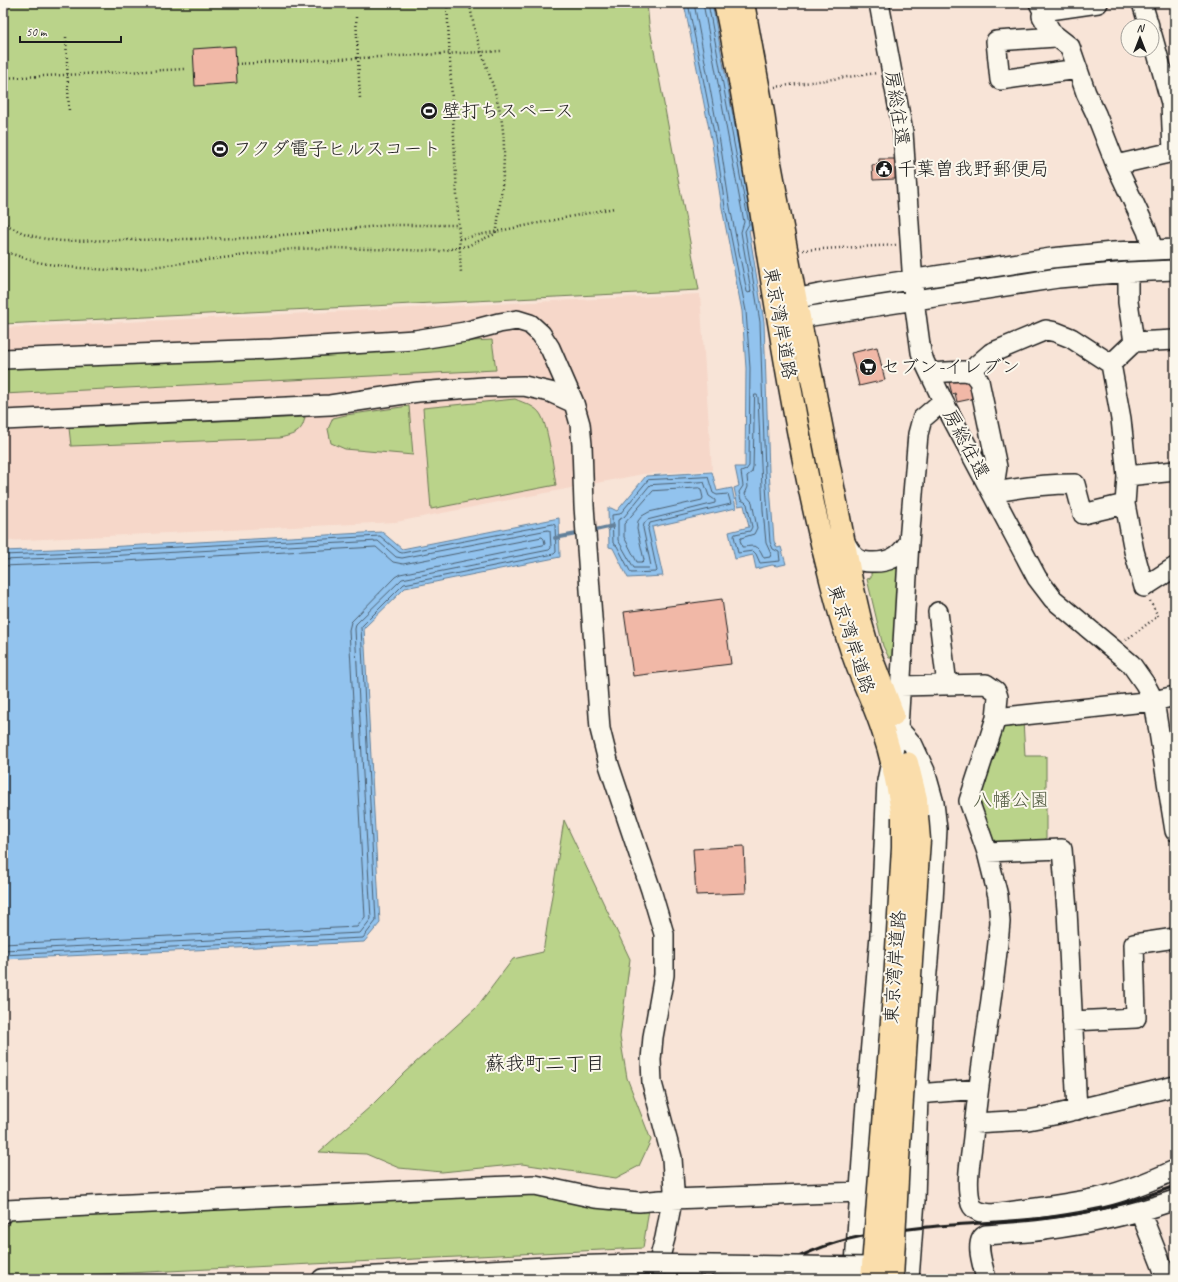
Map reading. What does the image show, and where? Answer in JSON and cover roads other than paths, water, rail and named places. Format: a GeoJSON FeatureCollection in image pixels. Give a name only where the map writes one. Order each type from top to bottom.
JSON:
{"type":"FeatureCollection","features":[{"type":"Feature","properties":{"kind":"highway","name":"東京湾岸道路"},"geometry":{"type":"LineString","coordinates":[[725,3],[750,137],[777,310],[802,448],[824,553],[849,644],[892,757],[902,820],[918,840],[898,1160],[888,1274]]}},
{"type":"Feature","properties":{"kind":"highway","name":"東京湾岸道路"},"geometry":{"type":"LineString","coordinates":[[743,3],[759,90],[769,158],[797,308],[861,624],[869,652],[898,728],[912,783],[902,820]]}},
{"type":"Feature","properties":{"kind":"street","name":"房総往還"},"geometry":{"type":"LineString","coordinates":[[879,3],[903,132],[914,300],[920,348],[924,360],[943,401],[1037,578],[1053,599],[1131,664],[1145,684],[1154,701],[1169,757],[1175,831]]}},
{"type":"Feature","properties":{"kind":"street"},"geometry":{"type":"LineString","coordinates":[[1098,3],[1041,7],[1042,16],[1056,37],[1070,47],[1086,93],[1116,165],[1147,231],[1153,250]]}},
{"type":"Feature","properties":{"kind":"street"},"geometry":{"type":"LineString","coordinates":[[1142,3],[1147,18]]}},
{"type":"Feature","properties":{"kind":"street"},"geometry":{"type":"LineString","coordinates":[[1056,37],[996,41],[1000,80],[1078,69]]}},
{"type":"Feature","properties":{"kind":"street"},"geometry":{"type":"LineString","coordinates":[[1116,165],[1172,152],[1171,103],[1158,58]]}},
{"type":"Feature","properties":{"kind":"street"},"geometry":{"type":"LineString","coordinates":[[797,308],[913,279],[1057,257],[1113,252],[1175,249]]}},
{"type":"Feature","properties":{"kind":"street"},"geometry":{"type":"LineString","coordinates":[[777,310],[914,300],[1058,278],[1128,272],[1175,270]]}},
{"type":"Feature","properties":{"kind":"street"},"geometry":{"type":"LineString","coordinates":[[1128,272],[1128,302],[1134,342]]}},
{"type":"Feature","properties":{"kind":"street"},"geometry":{"type":"LineString","coordinates":[[3,359],[271,349],[415,340],[464,332],[517,320],[530,324],[541,334],[550,348],[574,403],[580,424],[587,558],[600,729],[609,765],[659,913],[664,934],[664,975],[652,1037],[651,1060],[652,1083],[672,1158],[674,1190],[665,1238],[654,1279]]}},
{"type":"Feature","properties":{"kind":"street"},"geometry":{"type":"LineString","coordinates":[[973,373],[977,365],[991,353],[1046,330],[1071,338],[1111,364],[1121,419],[1127,476],[1125,504],[1134,551],[1144,588],[1175,567]]}},
{"type":"Feature","properties":{"kind":"street"},"geometry":{"type":"LineString","coordinates":[[1111,364],[1134,342],[1175,340]]}},
{"type":"Feature","properties":{"kind":"street"},"geometry":{"type":"LineString","coordinates":[[930,373],[964,371],[973,373],[979,381],[982,389],[997,467],[992,492],[1055,484],[1075,484],[1083,514],[1125,504]]}},
{"type":"Feature","properties":{"kind":"street"},"geometry":{"type":"LineString","coordinates":[[3,420],[330,405],[418,392],[484,387],[524,386],[550,392],[574,403]]}},
{"type":"Feature","properties":{"kind":"street"},"geometry":{"type":"LineString","coordinates":[[892,757],[898,728],[909,542],[919,427],[922,419],[943,401]]}},
{"type":"Feature","properties":{"kind":"street"},"geometry":{"type":"LineString","coordinates":[[1127,476],[1175,472]]}},
{"type":"Feature","properties":{"kind":"street"},"geometry":{"type":"LineString","coordinates":[[844,539],[851,552],[858,560],[866,562],[877,562],[892,559],[899,554],[909,542]]}},
{"type":"Feature","properties":{"kind":"street"},"geometry":{"type":"LineString","coordinates":[[938,612],[947,685]]}},
{"type":"Feature","properties":{"kind":"street"},"geometry":{"type":"LineString","coordinates":[[900,686],[986,684],[992,686],[998,697],[996,718],[968,801],[987,852],[998,896],[1000,922],[974,1123],[968,1185],[972,1205],[975,1210],[992,1214],[1102,1197],[1151,1181],[1175,1170]]}},
{"type":"Feature","properties":{"kind":"street"},"geometry":{"type":"LineString","coordinates":[[996,718],[1154,701],[1175,696]]}},
{"type":"Feature","properties":{"kind":"street"},"geometry":{"type":"LineString","coordinates":[[322,1279],[564,1266],[636,1264],[888,1274],[912,1235],[915,1200],[918,1094],[937,829],[934,803],[925,771],[913,745],[898,728]]}},
{"type":"Feature","properties":{"kind":"street"},"geometry":{"type":"LineString","coordinates":[[854,1279],[865,1116],[880,935],[902,820]]}},
{"type":"Feature","properties":{"kind":"street"},"geometry":{"type":"LineString","coordinates":[[987,852],[1062,849],[1067,910],[1076,1110]]}},
{"type":"Feature","properties":{"kind":"street"},"geometry":{"type":"LineString","coordinates":[[1072,1021],[1136,1018],[1134,944],[1175,938]]}},
{"type":"Feature","properties":{"kind":"street"},"geometry":{"type":"LineString","coordinates":[[974,1123],[1028,1120],[1175,1089]]}},
{"type":"Feature","properties":{"kind":"street"},"geometry":{"type":"LineString","coordinates":[[918,1094],[978,1090]]}},
{"type":"Feature","properties":{"kind":"street"},"geometry":{"type":"LineString","coordinates":[[3,1214],[6,1210],[535,1185],[595,1198],[639,1202],[672,1199],[860,1192]]}},
{"type":"Feature","properties":{"kind":"street"},"geometry":{"type":"LineString","coordinates":[[986,1279],[980,1241],[982,1237],[986,1235],[1068,1227],[1096,1222],[1140,1211],[1175,1200]]}},
{"type":"Feature","properties":{"kind":"street"},"geometry":{"type":"LineString","coordinates":[[1140,1211],[1167,1279]]}},
{"type":"Feature","properties":{"kind":"street"},"geometry":{"type":"LineString","coordinates":[[857,1243],[912,1235]]}},
{"type":"Feature","properties":{"kind":"water"},"geometry":{"type":"Polygon","coordinates":[[[684,3],[712,3],[754,229],[749,230],[764,322],[769,472],[774,541],[777,548],[781,547],[786,564],[777,566],[772,565],[756,569],[753,555],[735,559],[729,532],[749,527],[744,505],[738,506],[734,488],[739,486],[735,467],[745,467],[746,368],[742,311],[722,208],[712,144],[684,3]]]}},
{"type":"Feature","properties":{"kind":"water"},"geometry":{"type":"Polygon","coordinates":[[[712,472],[717,491],[732,488],[736,508],[652,527],[663,576],[628,578],[613,548],[609,547],[608,508],[617,511],[646,476],[712,472]]]}},
{"type":"Feature","properties":{"kind":"water"},"geometry":{"type":"Polygon","coordinates":[[[559,518],[560,557],[405,588],[364,628],[380,923],[364,942],[3,959],[3,551],[382,532],[402,549],[559,518]]]}},
{"type":"Feature","properties":{"kind":"waterway"},"geometry":{"type":"LineString","coordinates":[[591,531],[613,526]]}},
{"type":"Feature","properties":{"kind":"waterway"},"geometry":{"type":"LineString","coordinates":[[555,538],[582,533]]}},
{"type":"Feature","properties":{"kind":"railway"},"geometry":{"type":"LineString","coordinates":[[755,1279],[805,1254],[831,1244],[858,1237],[884,1232],[937,1226],[1017,1221],[1083,1213],[1110,1207],[1175,1186]]}},
{"type":"Feature","properties":{"kind":"place","name":"壁打ちスペース"},"geometry":{"type":"Point","coordinates":[429,111]}},
{"type":"Feature","properties":{"kind":"place","name":"フクダ電子ヒルスコート"},"geometry":{"type":"Point","coordinates":[220,149]}},
{"type":"Feature","properties":{"kind":"place","name":"千葉曽我野郵便局"},"geometry":{"type":"Point","coordinates":[884,169]}},
{"type":"Feature","properties":{"kind":"place","name":"セブン-イレブン"},"geometry":{"type":"Point","coordinates":[868,367]}},
{"type":"Feature","properties":{"kind":"district","name":"蘇我町二丁目"},"geometry":{"type":"Point","coordinates":[545,1063]}},
{"type":"Feature","properties":{"kind":"park label","name":"八幡公園"},"geometry":{"type":"Point","coordinates":[1011,800]}}]}
